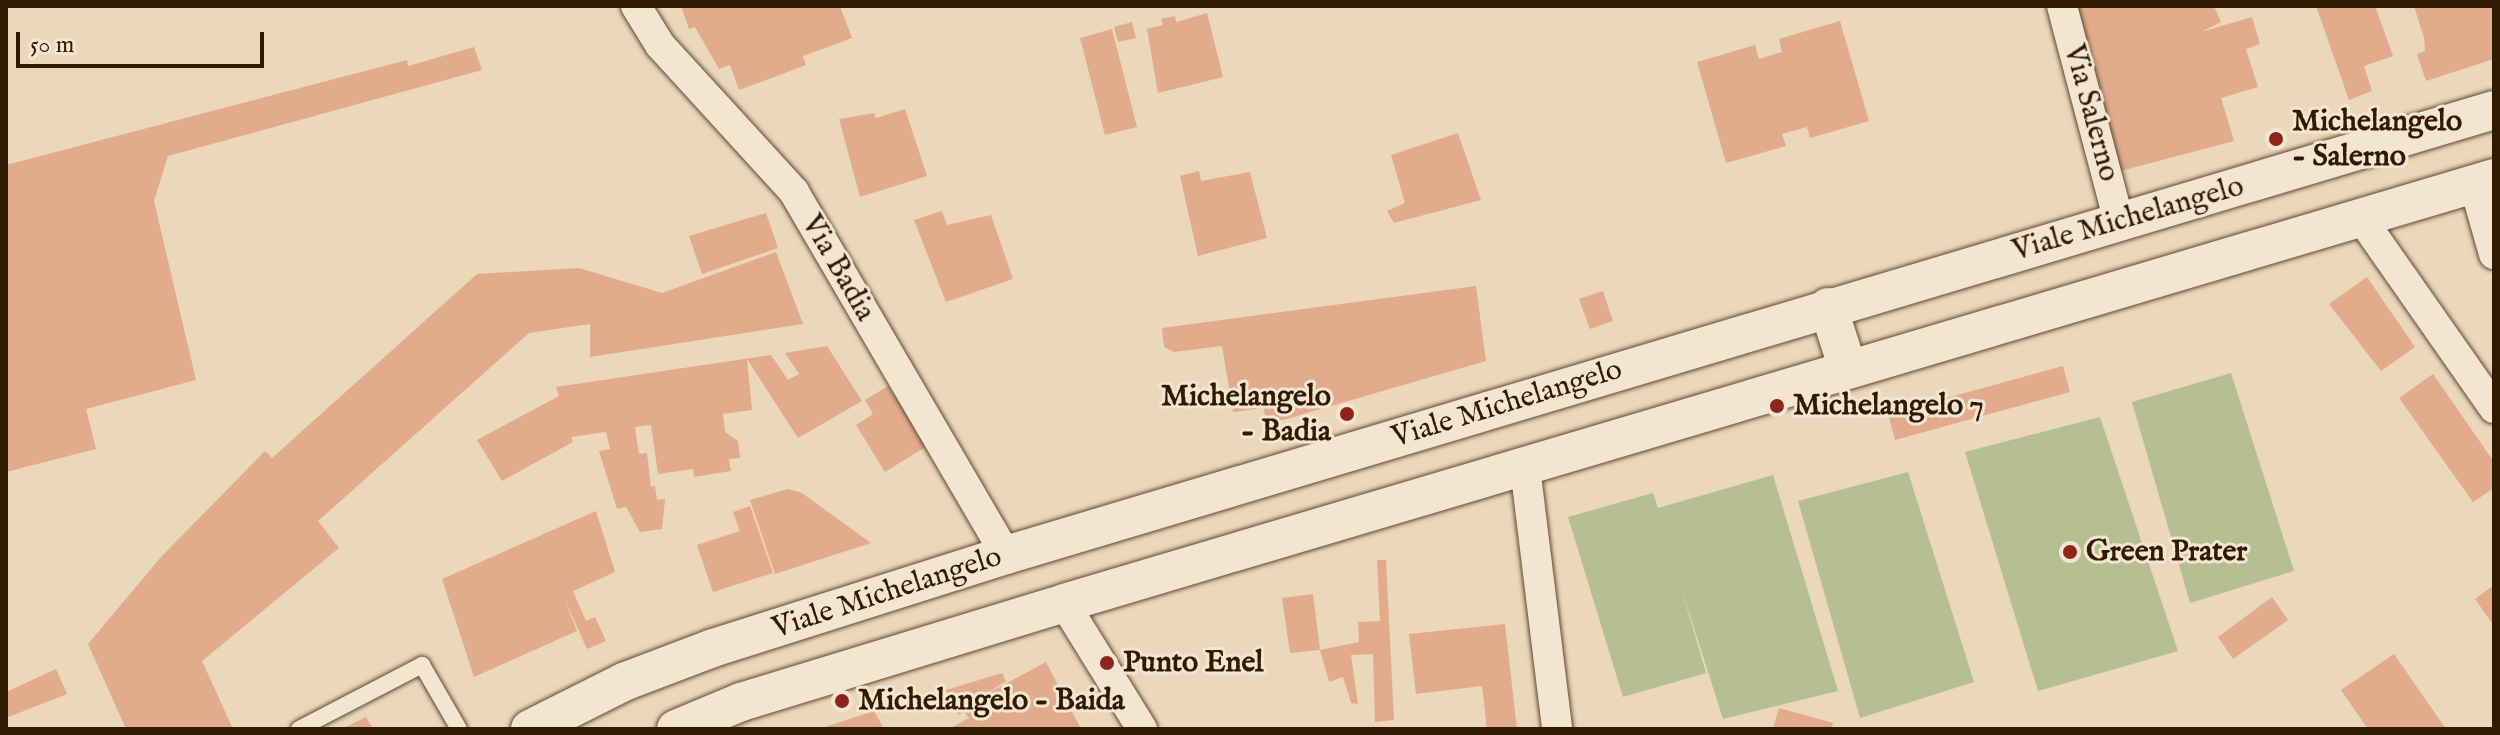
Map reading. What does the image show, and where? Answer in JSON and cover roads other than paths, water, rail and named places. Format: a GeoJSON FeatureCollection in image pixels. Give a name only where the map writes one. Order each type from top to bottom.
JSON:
{"type":"FeatureCollection","features":[{"type":"Feature","properties":{"kind":"street","name":"Via Badia"},"geometry":{"type":"LineString","coordinates":[[636,6],[660,45],[794,192],[1006,555]]}},
{"type":"Feature","properties":{"kind":"street","name":"Via Salerno"},"geometry":{"type":"LineString","coordinates":[[2062,6],[2119,221]]}},
{"type":"Feature","properties":{"kind":"street","name":"Viale Michelangelo"},"geometry":{"type":"LineString","coordinates":[[530,729],[626,681],[713,648],[1006,555],[2494,110]]}},
{"type":"Feature","properties":{"kind":"street","name":"Viale Michelangelo"},"geometry":{"type":"LineString","coordinates":[[676,729],[741,702],[1064,603],[2484,181]]}},
{"type":"Feature","properties":{"kind":"street"},"geometry":{"type":"LineString","coordinates":[[2484,181],[2494,254]]}},
{"type":"Feature","properties":{"kind":"street"},"geometry":{"type":"LineString","coordinates":[[2361,218],[2494,408]]}},
{"type":"Feature","properties":{"kind":"street"},"geometry":{"type":"LineString","coordinates":[[1828,307],[1848,369]]}},
{"type":"Feature","properties":{"kind":"street"},"geometry":{"type":"LineString","coordinates":[[1525,467],[1557,729]]}},
{"type":"Feature","properties":{"kind":"street"},"geometry":{"type":"LineString","coordinates":[[1064,603],[1142,729]]}},
{"type":"Feature","properties":{"kind":"lane"},"geometry":{"type":"LineString","coordinates":[[299,729],[422,665],[459,729]]}},
{"type":"Feature","properties":{"kind":"place","name":"Michelangelo - Salerno"},"geometry":{"type":"Point","coordinates":[2276,139]}},
{"type":"Feature","properties":{"kind":"place","name":"Michelangelo 7"},"geometry":{"type":"Point","coordinates":[1777,406]}},
{"type":"Feature","properties":{"kind":"place","name":"Michelangelo - Badia"},"geometry":{"type":"Point","coordinates":[1347,414]}},
{"type":"Feature","properties":{"kind":"place","name":"Green Prater"},"geometry":{"type":"Point","coordinates":[2070,552]}},
{"type":"Feature","properties":{"kind":"place","name":"Punto Enel"},"geometry":{"type":"Point","coordinates":[1107,663]}},
{"type":"Feature","properties":{"kind":"place","name":"Michelangelo - Baida"},"geometry":{"type":"Point","coordinates":[842,701]}}]}
